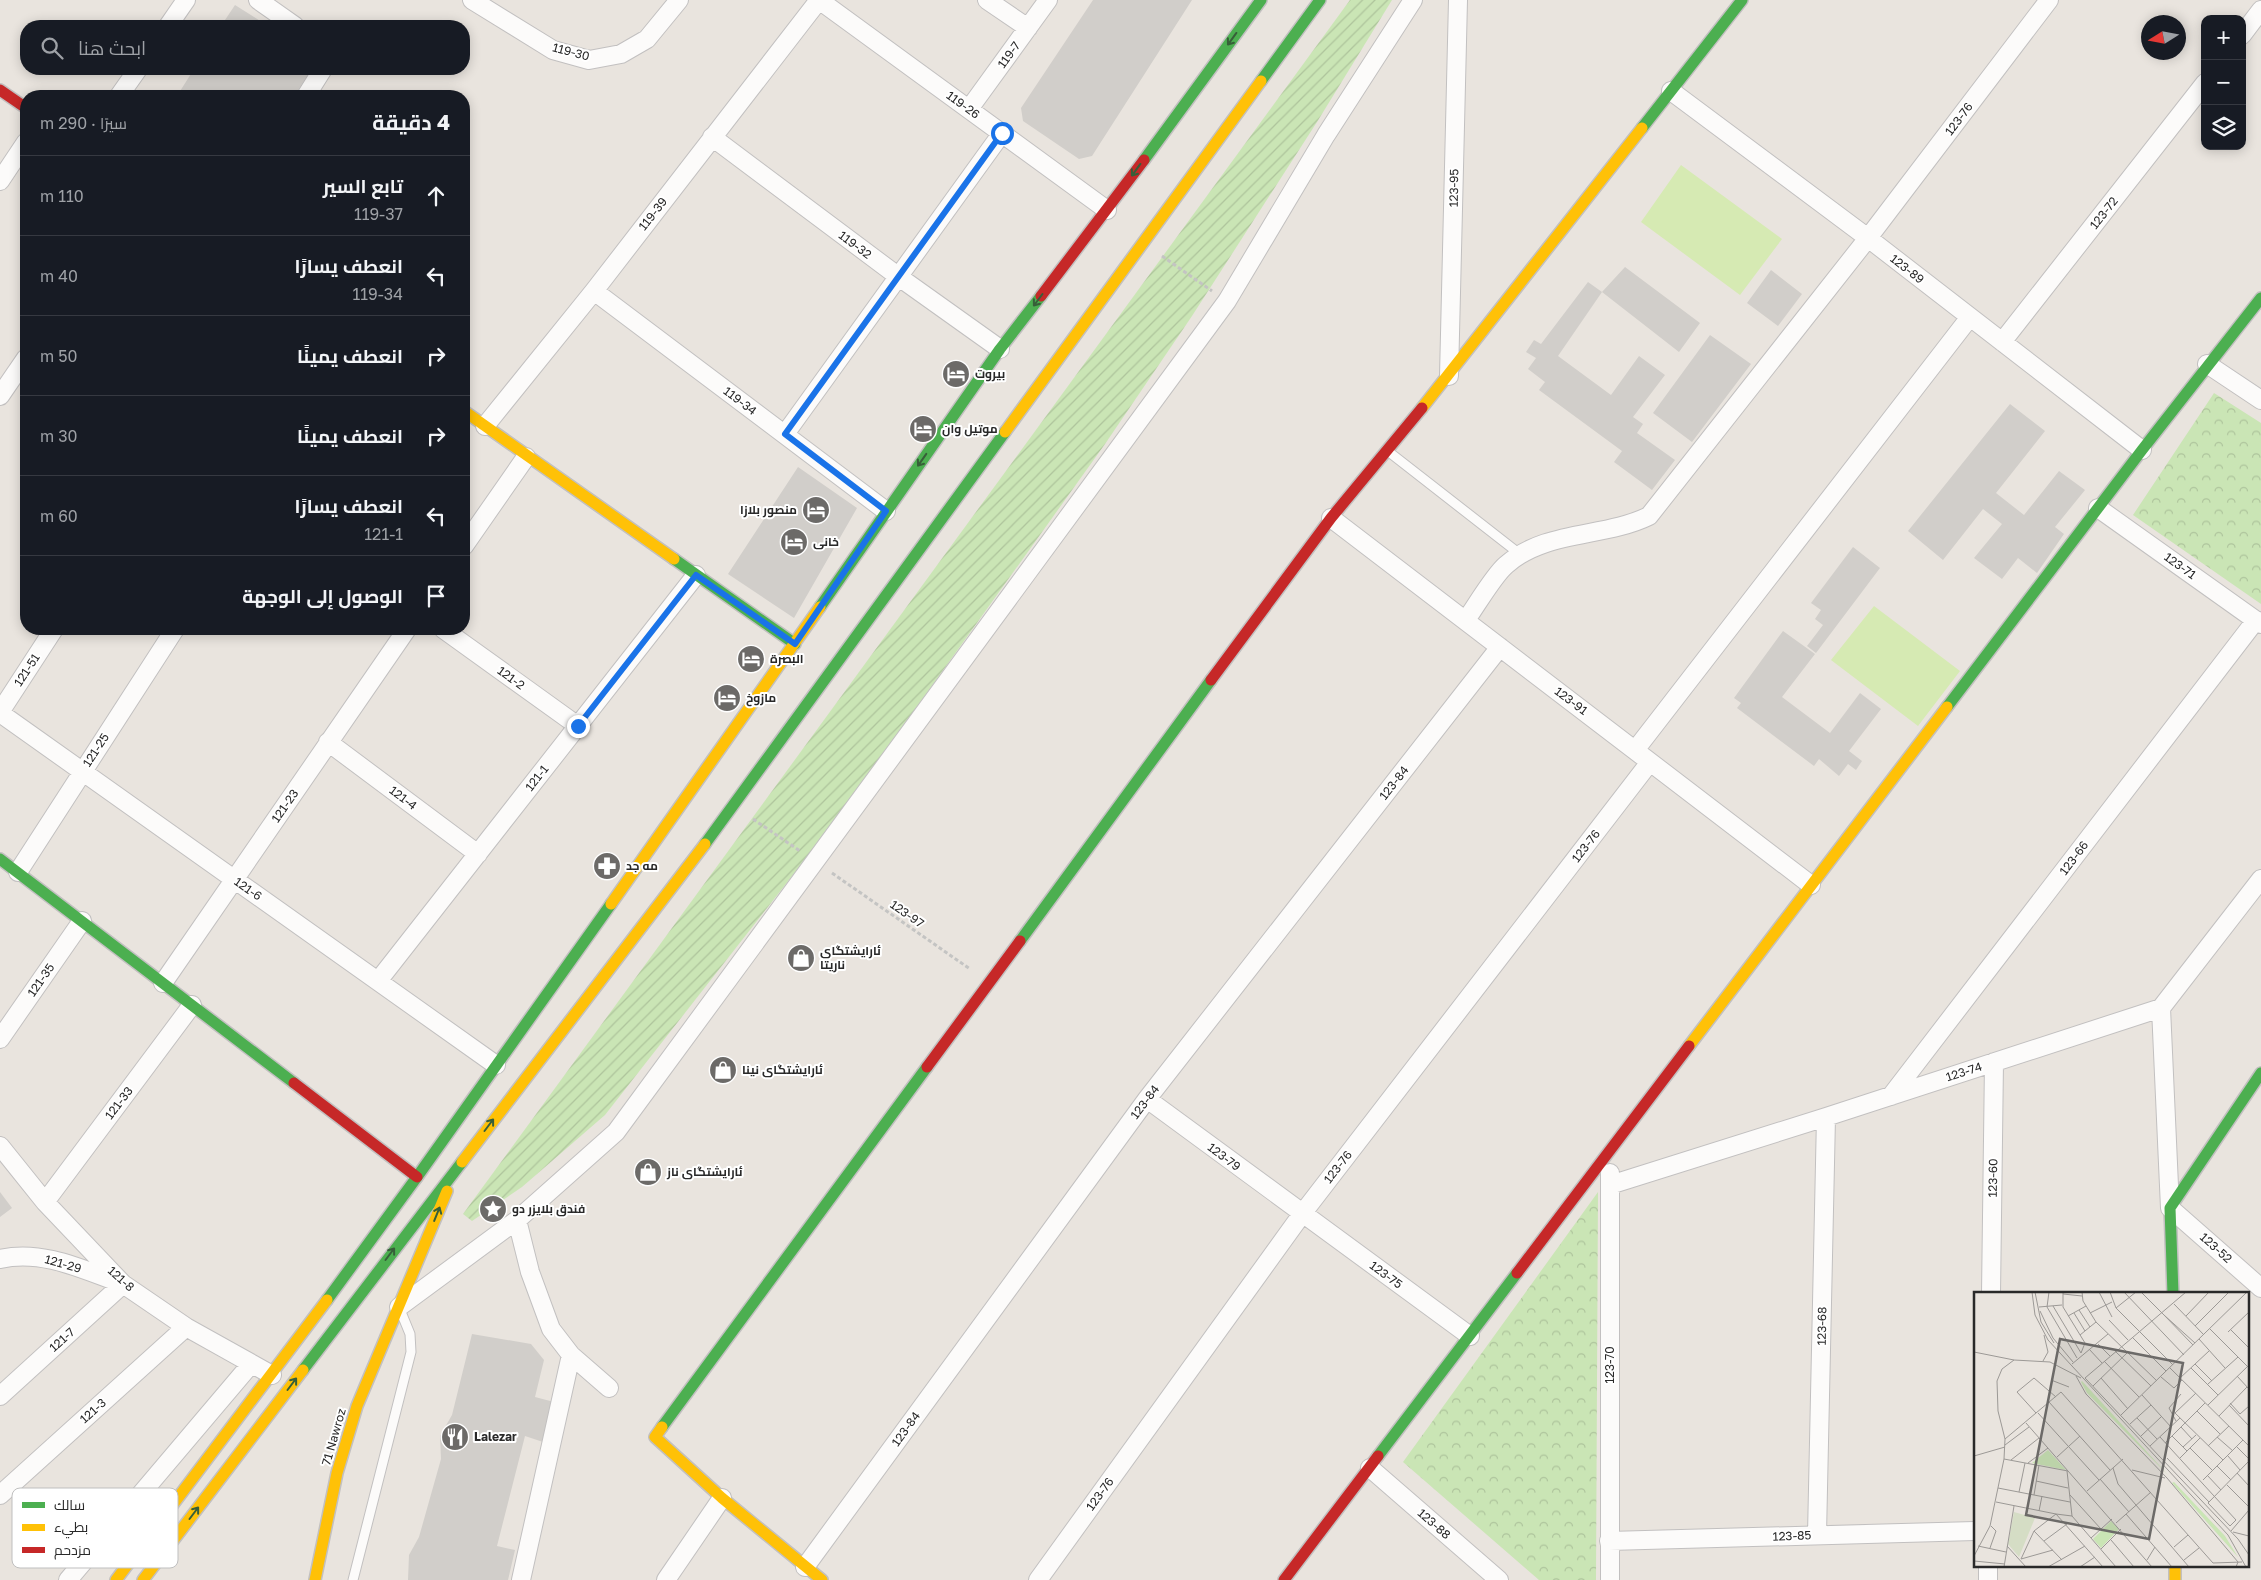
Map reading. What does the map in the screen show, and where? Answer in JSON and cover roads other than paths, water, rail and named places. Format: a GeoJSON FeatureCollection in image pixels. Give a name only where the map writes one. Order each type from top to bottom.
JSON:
{"type":"FeatureCollection","features":[{"type":"Feature","properties":{"kind":"street"},"geometry":{"type":"LineString","coordinates":[[172,20],[186,0]]}},
{"type":"Feature","properties":{"kind":"street"},"geometry":{"type":"LineString","coordinates":[[258,0],[286,20]]}},
{"type":"Feature","properties":{"kind":"street","name":"119-30"},"geometry":{"type":"LineString","coordinates":[[472,0],[553,50],[589,60],[621,54],[647,39],[679,0]]}},
{"type":"Feature","properties":{"kind":"street","name":"119-26"},"geometry":{"type":"LineString","coordinates":[[819,0],[1107,210]]}},
{"type":"Feature","properties":{"kind":"street","name":"119-39"},"geometry":{"type":"LineString","coordinates":[[485,426],[594,291],[819,0]]}},
{"type":"Feature","properties":{"kind":"street"},"geometry":{"type":"LineString","coordinates":[[987,0],[1028,28]]}},
{"type":"Feature","properties":{"kind":"street","name":"119-7"},"geometry":{"type":"LineString","coordinates":[[969,109],[1048,0]]}},
{"type":"Feature","properties":{"kind":"street"},"geometry":{"type":"LineString","coordinates":[[178,1534],[734,806],[1142,242],[1320,0]]}},
{"type":"Feature","properties":{"kind":"street"},"geometry":{"type":"LineString","coordinates":[[399,1308],[517,1220],[616,1132],[1227,301],[1326,135],[1413,0]]}},
{"type":"Feature","properties":{"kind":"street","name":"123-95"},"geometry":{"type":"LineString","coordinates":[[1449,376],[1458,0]]}},
{"type":"Feature","properties":{"kind":"street"},"geometry":{"type":"LineString","coordinates":[[822,1580],[803,1570],[655,1437],[1331,518],[1449,376],[1742,0]]}},
{"type":"Feature","properties":{"kind":"street","name":"123-76"},"geometry":{"type":"LineString","coordinates":[[1466,620],[1505,565],[1534,547],[1581,534],[1632,524],[1649,516],[1868,238],[2050,0]]}},
{"type":"Feature","properties":{"kind":"street"},"geometry":{"type":"LineString","coordinates":[[178,1499],[272,1375],[417,1177],[795,644],[1000,349],[1107,210],[1254,2]]}},
{"type":"Feature","properties":{"kind":"street"},"geometry":{"type":"LineString","coordinates":[[2246,29],[2261,10]]}},
{"type":"Feature","properties":{"kind":"street"},"geometry":{"type":"LineString","coordinates":[[123,90],[134,75]]}},
{"type":"Feature","properties":{"kind":"street"},"geometry":{"type":"LineString","coordinates":[[310,90],[319,75]]}},
{"type":"Feature","properties":{"kind":"street","name":"123-72"},"geometry":{"type":"LineString","coordinates":[[2002,342],[2201,88]]}},
{"type":"Feature","properties":{"kind":"street"},"geometry":{"type":"LineString","coordinates":[[0,90],[20,104]]}},
{"type":"Feature","properties":{"kind":"street","name":"123-89"},"geometry":{"type":"LineString","coordinates":[[1671,91],[1868,238],[2142,450]]}},
{"type":"Feature","properties":{"kind":"street"},"geometry":{"type":"LineString","coordinates":[[785,434],[1002,133]]}},
{"type":"Feature","properties":{"kind":"street","name":"119-32"},"geometry":{"type":"LineString","coordinates":[[712,138],[898,277],[1000,349]]}},
{"type":"Feature","properties":{"kind":"street"},"geometry":{"type":"LineString","coordinates":[[0,180],[20,151]]}},
{"type":"Feature","properties":{"kind":"street","name":"119-34"},"geometry":{"type":"LineString","coordinates":[[594,291],[886,511]]}},
{"type":"Feature","properties":{"kind":"street"},"geometry":{"type":"LineString","coordinates":[[1284,1580],[2142,450],[2261,298]]}},
{"type":"Feature","properties":{"kind":"street"},"geometry":{"type":"LineString","coordinates":[[1636,749],[1970,317]]}},
{"type":"Feature","properties":{"kind":"street"},"geometry":{"type":"LineString","coordinates":[[2208,364],[2261,400]]}},
{"type":"Feature","properties":{"kind":"street"},"geometry":{"type":"LineString","coordinates":[[0,396],[20,367]]}},
{"type":"Feature","properties":{"kind":"street"},"geometry":{"type":"LineString","coordinates":[[470,415],[526,457],[638,532],[795,644]]}},
{"type":"Feature","properties":{"kind":"street"},"geometry":{"type":"LineString","coordinates":[[470,537],[526,457]]}},
{"type":"Feature","properties":{"kind":"street","name":"123-71"},"geometry":{"type":"LineString","coordinates":[[2098,508],[2258,622]]}},
{"type":"Feature","properties":{"kind":"street","name":"123-91"},"geometry":{"type":"LineString","coordinates":[[1331,518],[1500,648],[1636,749],[1650,762],[1811,885]]}},
{"type":"Feature","properties":{"kind":"street","name":"121-1"},"geometry":{"type":"LineString","coordinates":[[378,981],[696,575]]}},
{"type":"Feature","properties":{"kind":"street","name":"123-66"},"geometry":{"type":"LineString","coordinates":[[1891,1096],[2258,622]]}},
{"type":"Feature","properties":{"kind":"street","name":"121-51"},"geometry":{"type":"LineString","coordinates":[[0,713],[50,635]]}},
{"type":"Feature","properties":{"kind":"street","name":"121-25"},"geometry":{"type":"LineString","coordinates":[[18,872],[171,635]]}},
{"type":"Feature","properties":{"kind":"street","name":"121-23"},"geometry":{"type":"LineString","coordinates":[[163,983],[403,635]]}},
{"type":"Feature","properties":{"kind":"street","name":"121-2"},"geometry":{"type":"LineString","coordinates":[[452,635],[578,726]]}},
{"type":"Feature","properties":{"kind":"street","name":"123-84"},"geometry":{"type":"LineString","coordinates":[[803,1570],[1147,1099],[1500,648]]}},
{"type":"Feature","properties":{"kind":"street","name":"121-6"},"geometry":{"type":"LineString","coordinates":[[0,713],[496,1065]]}},
{"type":"Feature","properties":{"kind":"street","name":"121-4"},"geometry":{"type":"LineString","coordinates":[[328,742],[478,854]]}},
{"type":"Feature","properties":{"kind":"street","name":"123-76"},"geometry":{"type":"LineString","coordinates":[[1038,1580],[1302,1214],[1650,762]]}},
{"type":"Feature","properties":{"kind":"street"},"geometry":{"type":"LineString","coordinates":[[0,859],[417,1177]]}},
{"type":"Feature","properties":{"kind":"street"},"geometry":{"type":"LineString","coordinates":[[2173,1292],[2161,1008],[2261,879]]}},
{"type":"Feature","properties":{"kind":"street","name":"121-35"},"geometry":{"type":"LineString","coordinates":[[0,1039],[82,921]]}},
{"type":"Feature","properties":{"kind":"street","name":"121-33"},"geometry":{"type":"LineString","coordinates":[[45,1202],[192,1005]]}},
{"type":"Feature","properties":{"kind":"street","name":"123-74"},"geometry":{"type":"LineString","coordinates":[[1610,1185],[2161,1008]]}},
{"type":"Feature","properties":{"kind":"street","name":"123-60"},"geometry":{"type":"LineString","coordinates":[[1991,1292],[1994,1062]]}},
{"type":"Feature","properties":{"kind":"street"},"geometry":{"type":"LineString","coordinates":[[2170,1208],[2261,1072]]}},
{"type":"Feature","properties":{"kind":"street","name":"123-79"},"geometry":{"type":"LineString","coordinates":[[1147,1099],[1302,1214]]}},
{"type":"Feature","properties":{"kind":"street","name":"123-68"},"geometry":{"type":"LineString","coordinates":[[1817,1535],[1826,1117]]}},
{"type":"Feature","properties":{"kind":"street","name":"121-8"},"geometry":{"type":"LineString","coordinates":[[0,1146],[45,1202],[123,1284],[186,1327],[272,1375]]}},
{"type":"Feature","properties":{"kind":"street","name":"123-70"},"geometry":{"type":"LineString","coordinates":[[1610,1580],[1611,1150]]}},
{"type":"Feature","properties":{"kind":"street","name":"71 Nawroz"},"geometry":{"type":"LineString","coordinates":[[315,1580],[337,1473],[357,1406],[456,1169]]}},
{"type":"Feature","properties":{"kind":"street","name":"123-52"},"geometry":{"type":"LineString","coordinates":[[2170,1208],[2261,1288]]}},
{"type":"Feature","properties":{"kind":"street","name":"123-75"},"geometry":{"type":"LineString","coordinates":[[1302,1214],[1470,1336]]}},
{"type":"Feature","properties":{"kind":"street"},"geometry":{"type":"LineString","coordinates":[[517,1220],[530,1272],[551,1329],[571,1355],[609,1388]]}},
{"type":"Feature","properties":{"kind":"street","name":"121-29"},"geometry":{"type":"LineString","coordinates":[[0,1259],[18,1256],[56,1260],[123,1284]]}},
{"type":"Feature","properties":{"kind":"street"},"geometry":{"type":"LineString","coordinates":[[353,1263],[372,1278]]}},
{"type":"Feature","properties":{"kind":"street","name":"121-7"},"geometry":{"type":"LineString","coordinates":[[0,1396],[123,1284]]}},
{"type":"Feature","properties":{"kind":"street","name":"121-3"},"geometry":{"type":"LineString","coordinates":[[0,1495],[186,1327]]}},
{"type":"Feature","properties":{"kind":"street"},"geometry":{"type":"LineString","coordinates":[[521,1580],[571,1355]]}},
{"type":"Feature","properties":{"kind":"street"},"geometry":{"type":"LineString","coordinates":[[146,1488],[251,1364]]}},
{"type":"Feature","properties":{"kind":"street","name":"123-88"},"geometry":{"type":"LineString","coordinates":[[1370,1468],[1499,1580]]}},
{"type":"Feature","properties":{"kind":"street"},"geometry":{"type":"LineString","coordinates":[[666,1580],[722,1498]]}},
{"type":"Feature","properties":{"kind":"street","name":"123-85"},"geometry":{"type":"LineString","coordinates":[[1609,1541],[1974,1531]]}},
{"type":"Feature","properties":{"kind":"street"},"geometry":{"type":"LineString","coordinates":[[68,1580],[78,1568]]}},
{"type":"Feature","properties":{"kind":"street"},"geometry":{"type":"LineString","coordinates":[[116,1580],[125,1568]]}},
{"type":"Feature","properties":{"kind":"street"},"geometry":{"type":"LineString","coordinates":[[143,1580],[152,1568]]}},
{"type":"Feature","properties":{"kind":"lane"},"geometry":{"type":"LineString","coordinates":[[1387,450],[1521,555]]}},
{"type":"Feature","properties":{"kind":"lane"},"geometry":{"type":"LineString","coordinates":[[354,1580],[411,1352],[410,1334],[399,1308]]}},
{"type":"Feature","properties":{"kind":"place","name":"بیروت"},"geometry":{"type":"Point","coordinates":[956,374]}},
{"type":"Feature","properties":{"kind":"place","name":"موتيل وان"},"geometry":{"type":"Point","coordinates":[923,429]}},
{"type":"Feature","properties":{"kind":"place","name":"منصور بلازا"},"geometry":{"type":"Point","coordinates":[816,510]}},
{"type":"Feature","properties":{"kind":"place","name":"خانی"},"geometry":{"type":"Point","coordinates":[794,542]}},
{"type":"Feature","properties":{"kind":"place","name":"البصرة"},"geometry":{"type":"Point","coordinates":[751,659]}},
{"type":"Feature","properties":{"kind":"place","name":"مازوخ"},"geometry":{"type":"Point","coordinates":[727,698]}},
{"type":"Feature","properties":{"kind":"place","name":"مه جد"},"geometry":{"type":"Point","coordinates":[607,866]}},
{"type":"Feature","properties":{"kind":"place","name":"ئارایشتگای ناریتا"},"geometry":{"type":"Point","coordinates":[801,958]}},
{"type":"Feature","properties":{"kind":"place","name":"ئارایشتگای نینا"},"geometry":{"type":"Point","coordinates":[723,1070]}},
{"type":"Feature","properties":{"kind":"place","name":"ئارایشتگای ناز"},"geometry":{"type":"Point","coordinates":[648,1172]}},
{"type":"Feature","properties":{"kind":"place","name":"فندق بلايزر دو"},"geometry":{"type":"Point","coordinates":[493,1209]}},
{"type":"Feature","properties":{"kind":"place","name":"Lalezar"},"geometry":{"type":"Point","coordinates":[455,1437]}}]}
